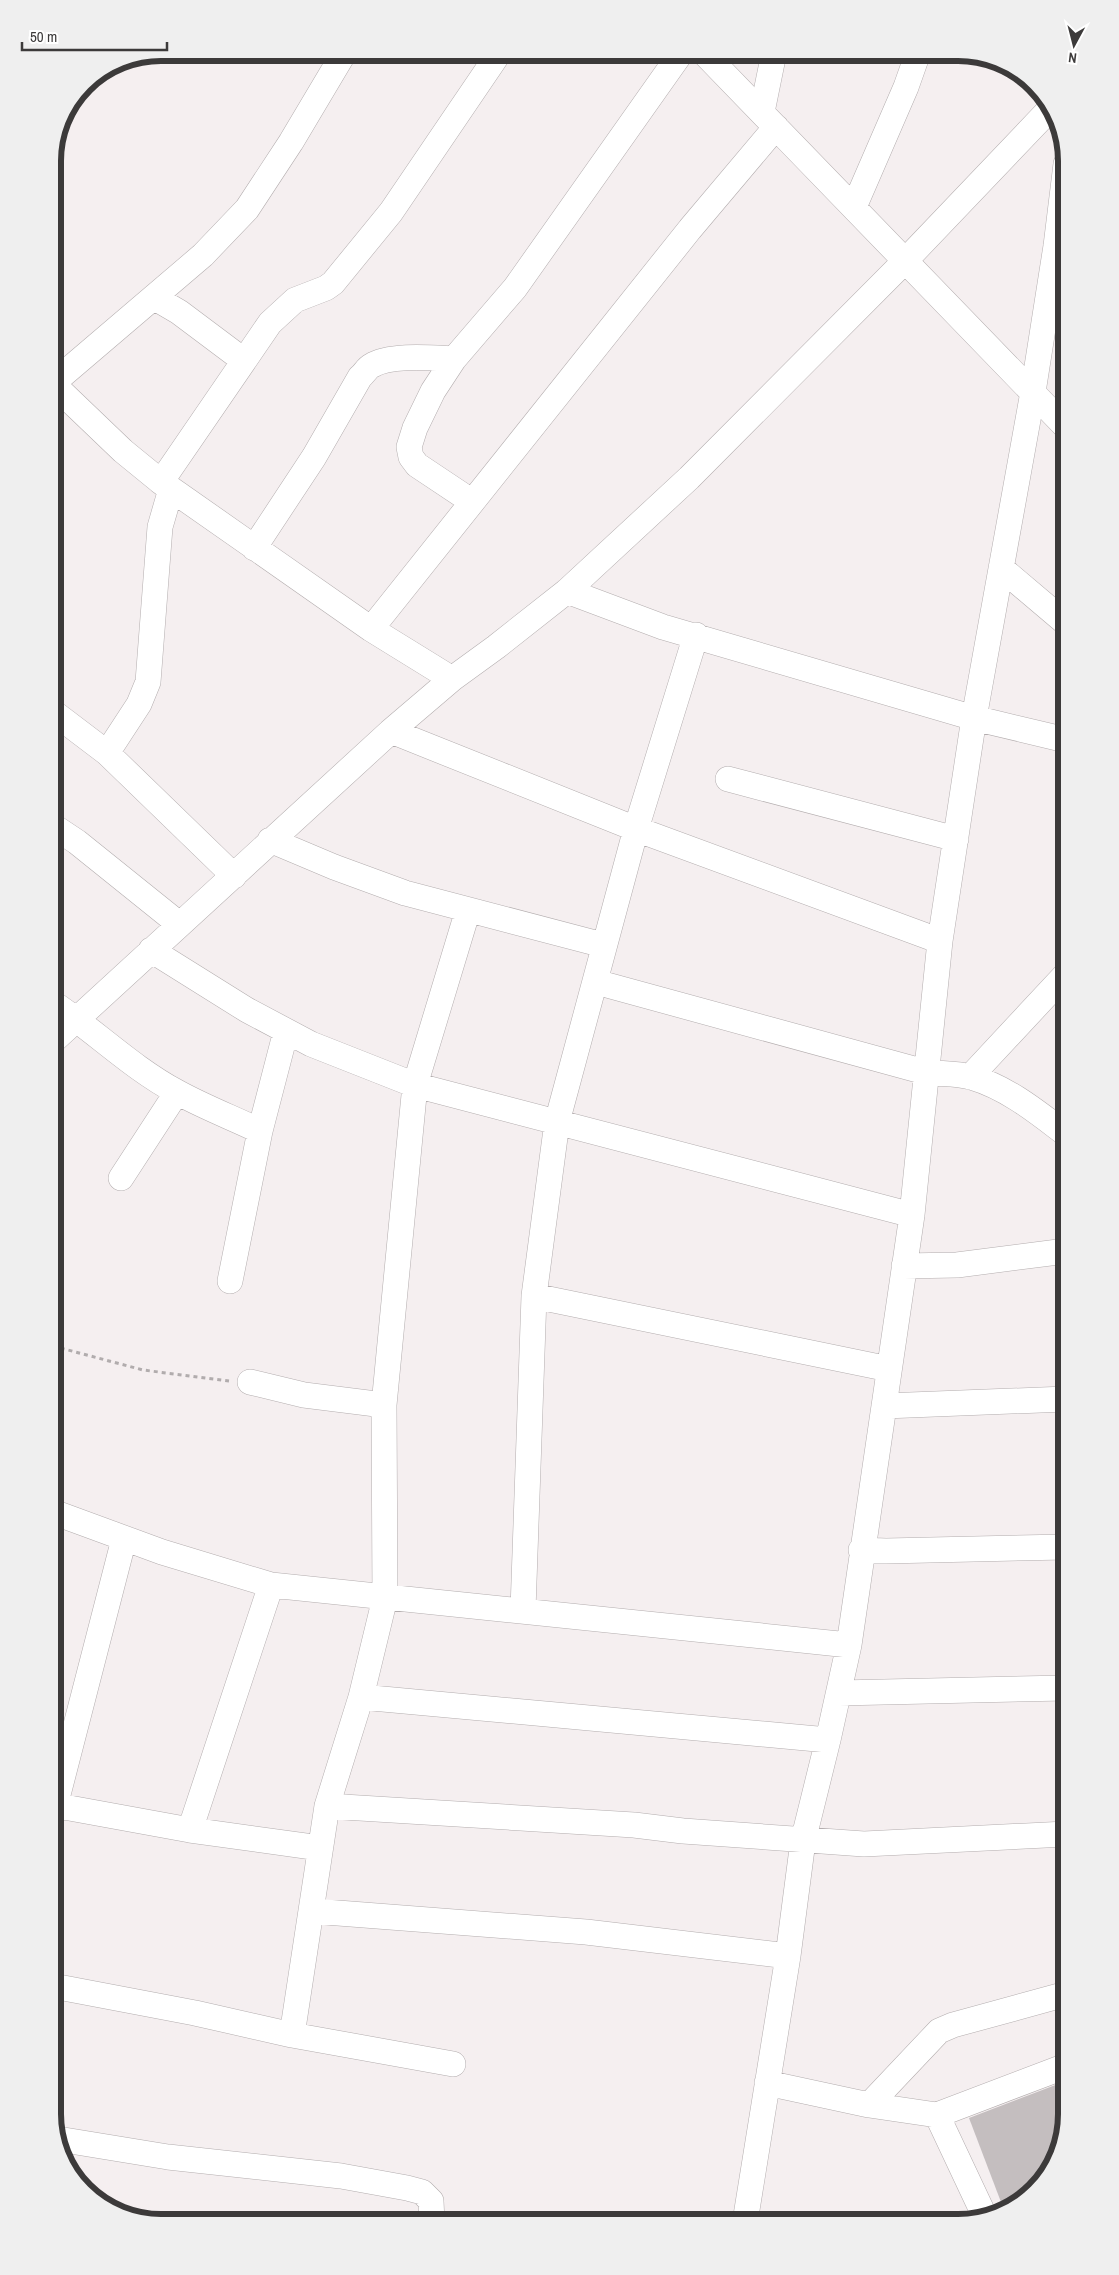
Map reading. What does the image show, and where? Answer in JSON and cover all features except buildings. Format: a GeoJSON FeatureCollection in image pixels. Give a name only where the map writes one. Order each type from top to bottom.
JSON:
{"type":"FeatureCollection","features":[{"type":"Feature","properties":{"kind":"street"},"geometry":{"type":"LineString","coordinates":[[61,375],[88,350],[155,298],[203,255],[247,209],[291,142],[339,61]]}},
{"type":"Feature","properties":{"kind":"street"},"geometry":{"type":"LineString","coordinates":[[107,753],[139,704],[148,682],[160,527],[166,486],[243,360],[279,313],[296,300],[326,288],[356,256],[391,212],[494,61]]}},
{"type":"Feature","properties":{"kind":"street"},"geometry":{"type":"LineString","coordinates":[[471,501],[417,466],[411,457],[409,447],[422,413],[454,359],[515,288],[675,61]]}},
{"type":"Feature","properties":{"kind":"street"},"geometry":{"type":"LineString","coordinates":[[712,61],[1058,419]]}},
{"type":"Feature","properties":{"kind":"street"},"geometry":{"type":"LineString","coordinates":[[371,629],[471,501],[552,403],[690,229],[769,119],[773,61]]}},
{"type":"Feature","properties":{"kind":"street"},"geometry":{"type":"LineString","coordinates":[[854,207],[906,87],[915,61]]}},
{"type":"Feature","properties":{"kind":"street"},"geometry":{"type":"LineString","coordinates":[[61,1033],[391,731],[452,679],[567,591],[689,478],[906,260],[1045,114]]}},
{"type":"Feature","properties":{"kind":"street"},"geometry":{"type":"LineString","coordinates":[[746,2214],[788,1956],[803,1841],[849,1645],[912,1215],[925,1072],[940,941],[974,718],[1033,392],[1058,266]]}},
{"type":"Feature","properties":{"kind":"street"},"geometry":{"type":"LineString","coordinates":[[155,298],[189,319],[243,360]]}},
{"type":"Feature","properties":{"kind":"street"},"geometry":{"type":"LineString","coordinates":[[254,548],[314,457],[360,377],[370,366],[382,361],[400,359],[454,359]]}},
{"type":"Feature","properties":{"kind":"street"},"geometry":{"type":"LineString","coordinates":[[61,392],[80,412],[166,486],[371,629],[452,679]]}},
{"type":"Feature","properties":{"kind":"street"},"geometry":{"type":"LineString","coordinates":[[140,465],[160,527]]}},
{"type":"Feature","properties":{"kind":"street"},"geometry":{"type":"LineString","coordinates":[[1001,568],[1058,616]]}},
{"type":"Feature","properties":{"kind":"street"},"geometry":{"type":"LineString","coordinates":[[567,591],[663,627],[696,635],[974,718],[1058,738]]}},
{"type":"Feature","properties":{"kind":"street"},"geometry":{"type":"LineString","coordinates":[[523,1610],[534,1296],[556,1122],[596,982],[603,945],[636,829],[696,635]]}},
{"type":"Feature","properties":{"kind":"street"},"geometry":{"type":"LineString","coordinates":[[61,718],[107,753],[234,876]]}},
{"type":"Feature","properties":{"kind":"street"},"geometry":{"type":"LineString","coordinates":[[391,731],[636,829],[940,941]]}},
{"type":"Feature","properties":{"kind":"street"},"geometry":{"type":"LineString","coordinates":[[728,780],[956,839]]}},
{"type":"Feature","properties":{"kind":"street"},"geometry":{"type":"LineString","coordinates":[[61,832],[180,924]]}},
{"type":"Feature","properties":{"kind":"street"},"geometry":{"type":"LineString","coordinates":[[270,840],[334,868],[377,883],[468,910],[603,945]]}},
{"type":"Feature","properties":{"kind":"street"},"geometry":{"type":"LineString","coordinates":[[292,2036],[327,1806],[361,1697],[385,1598],[384,1405],[415,1086],[468,910]]}},
{"type":"Feature","properties":{"kind":"street"},"geometry":{"type":"LineString","coordinates":[[151,950],[247,1010],[311,1044],[415,1086],[912,1215]]}},
{"type":"Feature","properties":{"kind":"street"},"geometry":{"type":"LineString","coordinates":[[596,982],[925,1072],[970,1077],[1019,1099],[1058,1128]]}},
{"type":"Feature","properties":{"kind":"street"},"geometry":{"type":"LineString","coordinates":[[970,1077],[1058,983]]}},
{"type":"Feature","properties":{"kind":"street"},"geometry":{"type":"LineString","coordinates":[[61,1009],[139,1067],[177,1092],[260,1131]]}},
{"type":"Feature","properties":{"kind":"street"},"geometry":{"type":"LineString","coordinates":[[230,1281],[260,1131],[286,1031]]}},
{"type":"Feature","properties":{"kind":"street"},"geometry":{"type":"LineString","coordinates":[[121,1178],[177,1092]]}},
{"type":"Feature","properties":{"kind":"street"},"geometry":{"type":"LineString","coordinates":[[904,1266],[956,1264],[1058,1252]]}},
{"type":"Feature","properties":{"kind":"street"},"geometry":{"type":"LineString","coordinates":[[534,1296],[889,1368]]}},
{"type":"Feature","properties":{"kind":"street"},"geometry":{"type":"LineString","coordinates":[[250,1382],[304,1395],[384,1405]]}},
{"type":"Feature","properties":{"kind":"street"},"geometry":{"type":"LineString","coordinates":[[884,1406],[1058,1399]]}},
{"type":"Feature","properties":{"kind":"street"},"geometry":{"type":"LineString","coordinates":[[61,1515],[124,1539],[271,1585],[849,1645]]}},
{"type":"Feature","properties":{"kind":"street"},"geometry":{"type":"LineString","coordinates":[[61,1778],[124,1539]]}},
{"type":"Feature","properties":{"kind":"street"},"geometry":{"type":"LineString","coordinates":[[862,1550],[886,1552],[1058,1547]]}},
{"type":"Feature","properties":{"kind":"street"},"geometry":{"type":"LineString","coordinates":[[190,1830],[271,1585]]}},
{"type":"Feature","properties":{"kind":"street"},"geometry":{"type":"LineString","coordinates":[[839,1693],[1058,1688]]}},
{"type":"Feature","properties":{"kind":"street"},"geometry":{"type":"LineString","coordinates":[[361,1697],[828,1740]]}},
{"type":"Feature","properties":{"kind":"street"},"geometry":{"type":"LineString","coordinates":[[327,1806],[634,1825],[803,1841],[864,1844],[1058,1834]]}},
{"type":"Feature","properties":{"kind":"street"},"geometry":{"type":"LineString","coordinates":[[61,1809],[320,1848]]}},
{"type":"Feature","properties":{"kind":"street"},"geometry":{"type":"LineString","coordinates":[[312,1911],[586,1932],[788,1956]]}},
{"type":"Feature","properties":{"kind":"street"},"geometry":{"type":"LineString","coordinates":[[61,1988],[195,2013],[292,2036],[453,2064]]}},
{"type":"Feature","properties":{"kind":"street"},"geometry":{"type":"LineString","coordinates":[[869,2105],[939,2031],[952,2025],[1058,1996]]}},
{"type":"Feature","properties":{"kind":"street"},"geometry":{"type":"LineString","coordinates":[[767,2083],[869,2105],[937,2115],[1058,2069]]}},
{"type":"Feature","properties":{"kind":"street"},"geometry":{"type":"LineString","coordinates":[[937,2115],[982,2211]]}},
{"type":"Feature","properties":{"kind":"street"},"geometry":{"type":"LineString","coordinates":[[65,2141],[168,2157],[341,2176],[407,2188],[422,2192],[431,2200],[432,2214]]}},
{"type":"Feature","properties":{"kind":"path"},"geometry":{"type":"LineString","coordinates":[[61,1348],[143,1370],[211,1380],[250,1382]]}}]}
